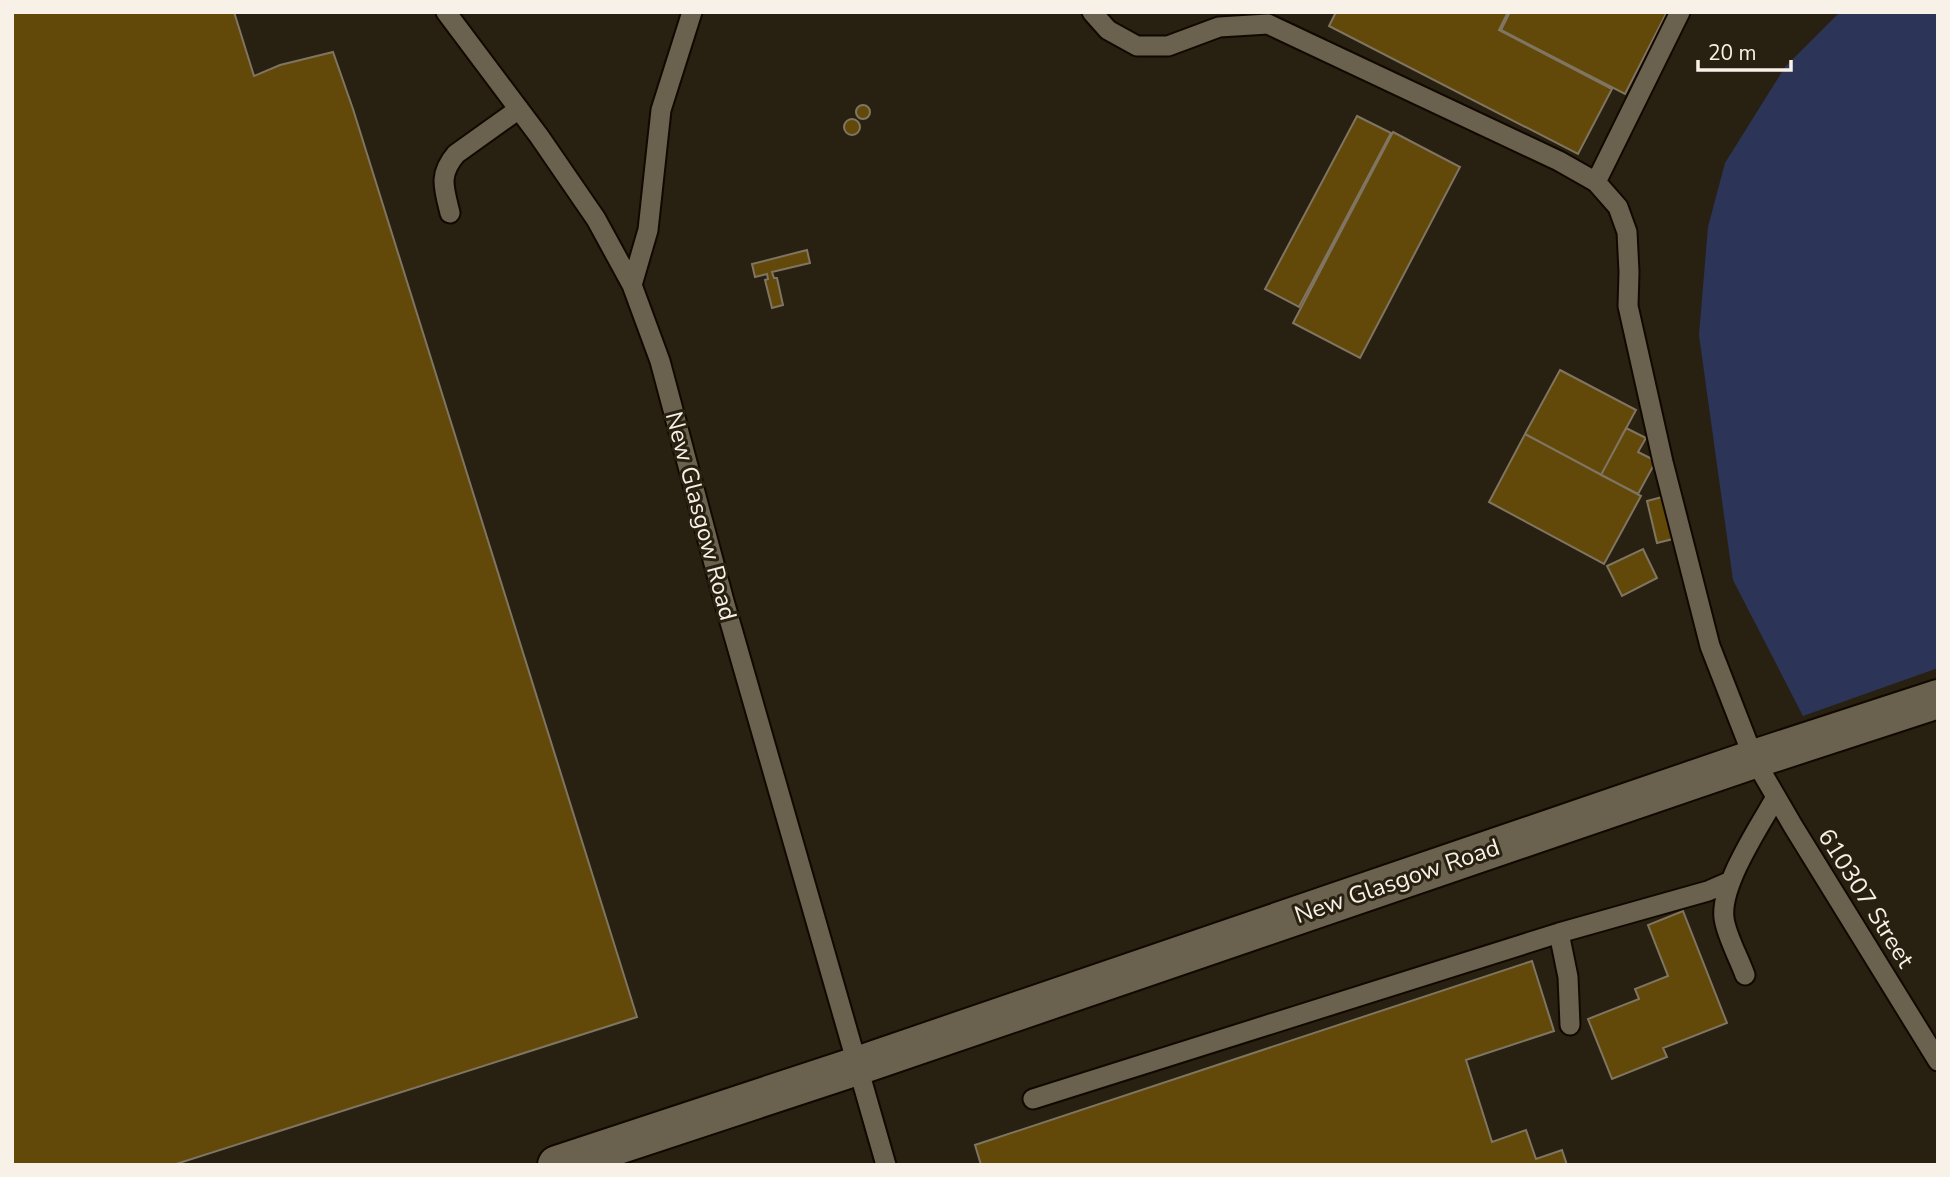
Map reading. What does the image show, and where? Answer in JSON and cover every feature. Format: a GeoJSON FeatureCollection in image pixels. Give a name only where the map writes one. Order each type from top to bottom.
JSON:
{"type":"FeatureCollection","features":[{"type":"Feature","properties":{"kind":"street","name":"New Glasgow Road"},"geometry":{"type":"LineString","coordinates":[[557,1165],[858,1066],[1754,759],[1938,699]]}},
{"type":"Feature","properties":{"kind":"lane","name":"New Glasgow Road"},"geometry":{"type":"LineString","coordinates":[[446,12],[519,109],[596,219],[632,285],[660,361],[724,601],[858,1066]]}},
{"type":"Feature","properties":{"kind":"lane"},"geometry":{"type":"LineString","coordinates":[[632,285],[648,230],[661,110],[692,12]]}},
{"type":"Feature","properties":{"kind":"lane"},"geometry":{"type":"LineString","coordinates":[[1092,12],[1108,30],[1137,46],[1168,46],[1219,27],[1268,24],[1596,182],[1680,12]]}},
{"type":"Feature","properties":{"kind":"lane"},"geometry":{"type":"LineString","coordinates":[[450,213],[443,184],[449,163],[456,154],[519,109]]}},
{"type":"Feature","properties":{"kind":"lane","name":"610307 Street"},"geometry":{"type":"LineString","coordinates":[[1596,182],[1618,207],[1626,232],[1628,306],[1666,475],[1710,646],[1754,759],[1938,1061]]}},
{"type":"Feature","properties":{"kind":"lane"},"geometry":{"type":"LineString","coordinates":[[1745,975],[1724,920],[1724,907],[1731,881],[1776,797]]}},
{"type":"Feature","properties":{"kind":"lane"},"geometry":{"type":"LineString","coordinates":[[1033,1099],[1559,933],[1708,891],[1731,881]]}},
{"type":"Feature","properties":{"kind":"lane"},"geometry":{"type":"LineString","coordinates":[[1559,933],[1568,977],[1570,1025]]}},
{"type":"Feature","properties":{"kind":"lane"},"geometry":{"type":"LineString","coordinates":[[858,1066],[886,1165]]}},
{"type":"Feature","properties":{"kind":"shaded area"},"geometry":{"type":"Polygon","coordinates":[[[1840,12],[1938,12],[1938,668],[1803,716],[1733,580],[1699,335],[1708,227],[1725,163],[1785,67],[1840,12]]]}},
{"type":"Feature","properties":{"kind":"building"},"geometry":{"type":"Polygon","coordinates":[[[12,12],[234,12],[254,76],[280,65],[333,52],[637,1017],[173,1165],[12,1165],[12,12]]]}},
{"type":"Feature","properties":{"kind":"building"},"geometry":{"type":"Polygon","coordinates":[[[1336,12],[1508,12],[1499,30],[1612,89],[1578,154],[1329,26],[1336,12]]]}},
{"type":"Feature","properties":{"kind":"building"},"geometry":{"type":"Polygon","coordinates":[[[1510,12],[1667,12],[1625,94],[1501,30],[1510,12]]]}},
{"type":"Feature","properties":{"kind":"building"},"geometry":{"type":"Polygon","coordinates":[[[863,105],[868,107],[868,117],[863,119],[858,117],[856,112],[858,107],[863,105]]]}},
{"type":"Feature","properties":{"kind":"building"},"geometry":{"type":"Polygon","coordinates":[[[1357,116],[1391,133],[1299,307],[1265,289],[1357,116]]]}},
{"type":"Feature","properties":{"kind":"building"},"geometry":{"type":"Polygon","coordinates":[[[852,119],[858,121],[858,133],[852,135],[846,133],[844,127],[846,121],[852,119]]]}},
{"type":"Feature","properties":{"kind":"building"},"geometry":{"type":"Polygon","coordinates":[[[1393,132],[1460,167],[1360,358],[1293,323],[1393,132]]]}},
{"type":"Feature","properties":{"kind":"building"},"geometry":{"type":"Polygon","coordinates":[[[807,250],[810,263],[772,272],[774,278],[777,278],[783,305],[772,308],[765,280],[768,279],[767,274],[755,277],[752,264],[807,250]]]}},
{"type":"Feature","properties":{"kind":"building"},"geometry":{"type":"Polygon","coordinates":[[[1560,370],[1636,410],[1601,475],[1525,434],[1560,370]]]}},
{"type":"Feature","properties":{"kind":"building"},"geometry":{"type":"Polygon","coordinates":[[[1626,428],[1646,438],[1638,452],[1656,461],[1638,494],[1601,475],[1626,428]]]}},
{"type":"Feature","properties":{"kind":"building"},"geometry":{"type":"Polygon","coordinates":[[[1525,434],[1641,496],[1604,564],[1489,502],[1525,434]]]}},
{"type":"Feature","properties":{"kind":"building"},"geometry":{"type":"Polygon","coordinates":[[[1666,496],[1677,538],[1657,543],[1647,501],[1666,496]]]}},
{"type":"Feature","properties":{"kind":"building"},"geometry":{"type":"Polygon","coordinates":[[[1643,549],[1657,578],[1622,596],[1607,566],[1643,549]]]}},
{"type":"Feature","properties":{"kind":"building"},"geometry":{"type":"Polygon","coordinates":[[[1683,911],[1727,1023],[1663,1048],[1667,1057],[1612,1079],[1588,1019],[1639,999],[1635,989],[1668,976],[1648,925],[1683,911]]]}},
{"type":"Feature","properties":{"kind":"building"},"geometry":{"type":"Polygon","coordinates":[[[1532,961],[1554,1031],[1466,1060],[1492,1142],[1526,1130],[1536,1159],[1562,1150],[1567,1165],[981,1165],[975,1145],[1532,961]]]}}]}
